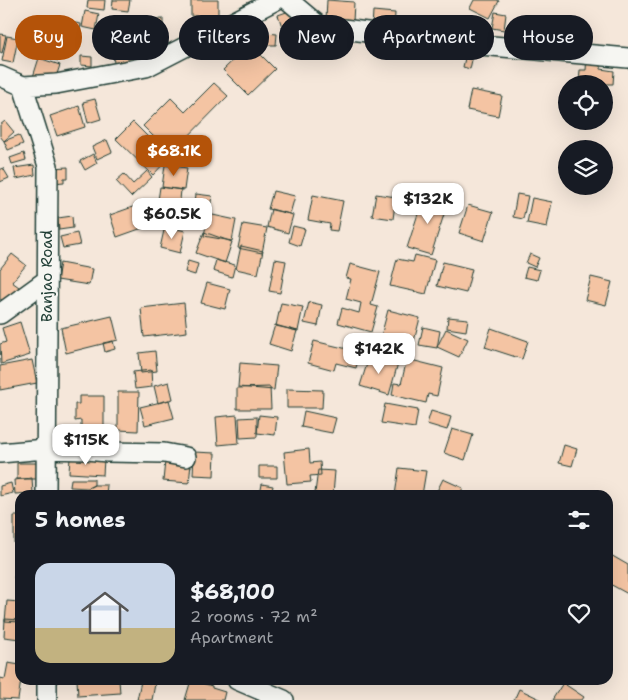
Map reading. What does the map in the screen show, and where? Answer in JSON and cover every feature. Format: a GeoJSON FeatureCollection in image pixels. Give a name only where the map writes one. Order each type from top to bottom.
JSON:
{"type":"FeatureCollection","features":[{"type":"Feature","properties":{"kind":"street"},"geometry":{"type":"LineString","coordinates":[[0,76],[23,86],[56,84],[146,67],[276,0]]}},
{"type":"Feature","properties":{"kind":"street"},"geometry":{"type":"LineString","coordinates":[[288,0],[319,26],[447,42],[628,58]]}},
{"type":"Feature","properties":{"kind":"street","name":"Banjao Road"},"geometry":{"type":"LineString","coordinates":[[23,86],[48,166],[46,490]]}},
{"type":"Feature","properties":{"kind":"street"},"geometry":{"type":"LineString","coordinates":[[0,314],[47,280]]}},
{"type":"Feature","properties":{"kind":"street"},"geometry":{"type":"LineString","coordinates":[[0,453],[45,449],[164,453],[186,457]]}},
{"type":"Feature","properties":{"kind":"street"},"geometry":{"type":"LineString","coordinates":[[47,700],[48,685]]}},
{"type":"Feature","properties":{"kind":"street"},"geometry":{"type":"LineString","coordinates":[[249,685],[284,700]]}},
{"type":"Feature","properties":{"kind":"building"},"geometry":{"type":"Polygon","coordinates":[[[88,0],[105,0],[104,10],[87,8],[88,0]]]}},
{"type":"Feature","properties":{"kind":"building"},"geometry":{"type":"Polygon","coordinates":[[[113,0],[130,0],[128,11],[112,9],[113,0]]]}},
{"type":"Feature","properties":{"kind":"building"},"geometry":{"type":"Polygon","coordinates":[[[191,0],[218,0],[218,15],[191,15],[191,0]]]}},
{"type":"Feature","properties":{"kind":"building"},"geometry":{"type":"Polygon","coordinates":[[[327,0],[354,2],[353,15],[326,15],[327,0]]]}},
{"type":"Feature","properties":{"kind":"building"},"geometry":{"type":"Polygon","coordinates":[[[474,0],[499,1],[492,15],[484,15],[470,8],[474,0]]]}},
{"type":"Feature","properties":{"kind":"building"},"geometry":{"type":"Polygon","coordinates":[[[295,9],[297,15],[279,15],[279,18],[278,15],[295,9]]]}},
{"type":"Feature","properties":{"kind":"building"},"geometry":{"type":"Polygon","coordinates":[[[85,11],[99,14],[92,15],[92,29],[82,27],[85,11]]]}},
{"type":"Feature","properties":{"kind":"building"},"geometry":{"type":"Polygon","coordinates":[[[373,11],[395,13],[395,15],[373,15],[373,11]]]}},
{"type":"Feature","properties":{"kind":"building"},"geometry":{"type":"Polygon","coordinates":[[[495,12],[506,14],[504,15],[504,30],[494,28],[495,12]]]}},
{"type":"Feature","properties":{"kind":"building"},"geometry":{"type":"Polygon","coordinates":[[[269,33],[277,34],[276,45],[269,45],[269,33]]]}},
{"type":"Feature","properties":{"kind":"building"},"geometry":{"type":"Polygon","coordinates":[[[0,34],[6,35],[2,53],[0,52],[0,34]]]}},
{"type":"Feature","properties":{"kind":"building"},"geometry":{"type":"Polygon","coordinates":[[[7,36],[15,37],[13,63],[2,61],[7,36]]]}},
{"type":"Feature","properties":{"kind":"building"},"geometry":{"type":"Polygon","coordinates":[[[593,55],[602,56],[601,69],[614,71],[613,84],[613,75],[580,75],[580,70],[586,70],[587,60],[593,60],[593,55]]]}},
{"type":"Feature","properties":{"kind":"building"},"geometry":{"type":"Polygon","coordinates":[[[82,56],[92,57],[92,66],[81,65],[82,56]]]}},
{"type":"Feature","properties":{"kind":"building"},"geometry":{"type":"Polygon","coordinates":[[[38,60],[60,65],[53,86],[32,80],[38,60]]]}},
{"type":"Feature","properties":{"kind":"building"},"geometry":{"type":"Polygon","coordinates":[[[114,60],[157,60],[114,64],[114,60]]]}},
{"type":"Feature","properties":{"kind":"building"},"geometry":{"type":"Polygon","coordinates":[[[233,60],[266,60],[275,69],[248,95],[223,70],[233,60]]]}},
{"type":"Feature","properties":{"kind":"building"},"geometry":{"type":"Polygon","coordinates":[[[465,60],[472,60],[470,69],[463,67],[465,60]]]}},
{"type":"Feature","properties":{"kind":"building"},"geometry":{"type":"Polygon","coordinates":[[[214,83],[228,96],[171,154],[143,126],[171,98],[185,112],[214,83]]]}},
{"type":"Feature","properties":{"kind":"building"},"geometry":{"type":"Polygon","coordinates":[[[471,90],[502,96],[498,116],[467,110],[471,90]]]}},
{"type":"Feature","properties":{"kind":"building"},"geometry":{"type":"Polygon","coordinates":[[[95,99],[101,119],[88,123],[83,102],[95,99]]]}},
{"type":"Feature","properties":{"kind":"building"},"geometry":{"type":"Polygon","coordinates":[[[79,106],[85,127],[57,136],[50,116],[79,106]]]}},
{"type":"Feature","properties":{"kind":"building"},"geometry":{"type":"Polygon","coordinates":[[[5,121],[14,132],[4,141],[0,136],[0,125],[5,121]]]}},
{"type":"Feature","properties":{"kind":"building"},"geometry":{"type":"Polygon","coordinates":[[[133,122],[169,158],[153,175],[116,139],[133,122]]]}},
{"type":"Feature","properties":{"kind":"building"},"geometry":{"type":"Polygon","coordinates":[[[19,135],[23,144],[8,150],[4,141],[19,135]]]}},
{"type":"Feature","properties":{"kind":"building"},"geometry":{"type":"Polygon","coordinates":[[[200,138],[210,144],[204,153],[195,147],[200,138]]]}},
{"type":"Feature","properties":{"kind":"building"},"geometry":{"type":"Polygon","coordinates":[[[107,140],[112,152],[97,159],[92,147],[107,140]]]}},
{"type":"Feature","properties":{"kind":"building"},"geometry":{"type":"Polygon","coordinates":[[[24,153],[26,160],[12,164],[10,158],[24,153]]]}},
{"type":"Feature","properties":{"kind":"building"},"geometry":{"type":"Polygon","coordinates":[[[93,154],[97,163],[85,170],[80,161],[93,154]]]}},
{"type":"Feature","properties":{"kind":"building"},"geometry":{"type":"Polygon","coordinates":[[[34,165],[35,175],[16,179],[14,168],[34,165]]]}},
{"type":"Feature","properties":{"kind":"building"},"geometry":{"type":"Polygon","coordinates":[[[165,165],[187,168],[184,190],[162,187],[165,165]]]}},
{"type":"Feature","properties":{"kind":"building"},"geometry":{"type":"Polygon","coordinates":[[[68,167],[68,178],[64,178],[64,182],[53,183],[52,168],[68,167]]]}},
{"type":"Feature","properties":{"kind":"building"},"geometry":{"type":"Polygon","coordinates":[[[3,168],[9,178],[0,182],[0,170],[3,168]]]}},
{"type":"Feature","properties":{"kind":"building"},"geometry":{"type":"Polygon","coordinates":[[[147,171],[152,177],[131,197],[116,181],[124,174],[133,184],[147,171]]]}},
{"type":"Feature","properties":{"kind":"building"},"geometry":{"type":"Polygon","coordinates":[[[160,187],[181,190],[179,210],[157,207],[160,187]]]}},
{"type":"Feature","properties":{"kind":"building"},"geometry":{"type":"Polygon","coordinates":[[[273,191],[295,196],[290,214],[268,209],[273,191]]]}},
{"type":"Feature","properties":{"kind":"building"},"geometry":{"type":"Polygon","coordinates":[[[196,194],[212,196],[209,214],[194,212],[196,194]]]}},
{"type":"Feature","properties":{"kind":"building"},"geometry":{"type":"Polygon","coordinates":[[[376,194],[396,197],[393,219],[372,216],[376,194]]]}},
{"type":"Feature","properties":{"kind":"building"},"geometry":{"type":"Polygon","coordinates":[[[517,194],[528,196],[523,219],[513,217],[517,194]]]}},
{"type":"Feature","properties":{"kind":"building"},"geometry":{"type":"Polygon","coordinates":[[[313,195],[343,201],[337,231],[329,230],[330,224],[308,220],[313,195]]]}},
{"type":"Feature","properties":{"kind":"building"},"geometry":{"type":"Polygon","coordinates":[[[424,195],[448,202],[431,255],[407,248],[424,195]]]}},
{"type":"Feature","properties":{"kind":"building"},"geometry":{"type":"Polygon","coordinates":[[[532,198],[552,202],[547,227],[527,223],[532,198]]]}},
{"type":"Feature","properties":{"kind":"building"},"geometry":{"type":"Polygon","coordinates":[[[141,204],[148,226],[117,237],[110,215],[141,204]]]}},
{"type":"Feature","properties":{"kind":"building"},"geometry":{"type":"Polygon","coordinates":[[[468,205],[493,212],[484,241],[459,233],[468,205]]]}},
{"type":"Feature","properties":{"kind":"building"},"geometry":{"type":"Polygon","coordinates":[[[271,209],[293,215],[288,233],[267,227],[271,209]]]}},
{"type":"Feature","properties":{"kind":"building"},"geometry":{"type":"Polygon","coordinates":[[[208,214],[236,220],[232,241],[204,236],[208,214]]]}},
{"type":"Feature","properties":{"kind":"building"},"geometry":{"type":"Polygon","coordinates":[[[72,216],[73,228],[59,230],[58,218],[72,216]]]}},
{"type":"Feature","properties":{"kind":"building"},"geometry":{"type":"Polygon","coordinates":[[[243,224],[267,228],[262,253],[238,248],[243,224]]]}},
{"type":"Feature","properties":{"kind":"building"},"geometry":{"type":"Polygon","coordinates":[[[165,226],[185,231],[180,253],[160,248],[165,226]]]}},
{"type":"Feature","properties":{"kind":"building"},"geometry":{"type":"Polygon","coordinates":[[[293,226],[305,229],[300,246],[289,242],[293,226]]]}},
{"type":"Feature","properties":{"kind":"building"},"geometry":{"type":"Polygon","coordinates":[[[204,232],[232,242],[225,263],[196,253],[204,232]]]}},
{"type":"Feature","properties":{"kind":"building"},"geometry":{"type":"Polygon","coordinates":[[[77,233],[80,245],[63,248],[60,237],[77,233]]]}},
{"type":"Feature","properties":{"kind":"building"},"geometry":{"type":"Polygon","coordinates":[[[241,246],[263,251],[258,274],[236,269],[241,246]]]}},
{"type":"Feature","properties":{"kind":"building"},"geometry":{"type":"Polygon","coordinates":[[[12,254],[26,265],[12,282],[26,292],[13,309],[0,299],[0,269],[12,254]]]}},
{"type":"Feature","properties":{"kind":"building"},"geometry":{"type":"Polygon","coordinates":[[[530,254],[539,258],[535,267],[526,263],[530,254]]]}},
{"type":"Feature","properties":{"kind":"building"},"geometry":{"type":"Polygon","coordinates":[[[415,255],[435,260],[426,294],[390,286],[397,259],[413,262],[415,255]]]}},
{"type":"Feature","properties":{"kind":"building"},"geometry":{"type":"Polygon","coordinates":[[[275,259],[286,261],[280,293],[269,291],[275,259]]]}},
{"type":"Feature","properties":{"kind":"building"},"geometry":{"type":"Polygon","coordinates":[[[216,260],[235,265],[232,277],[213,271],[216,260]]]}},
{"type":"Feature","properties":{"kind":"building"},"geometry":{"type":"Polygon","coordinates":[[[188,261],[198,264],[195,275],[185,272],[188,261]]]}},
{"type":"Feature","properties":{"kind":"building"},"geometry":{"type":"Polygon","coordinates":[[[443,262],[472,269],[466,293],[437,286],[443,262]]]}},
{"type":"Feature","properties":{"kind":"building"},"geometry":{"type":"Polygon","coordinates":[[[60,263],[92,269],[89,285],[57,280],[60,263]]]}},
{"type":"Feature","properties":{"kind":"building"},"geometry":{"type":"Polygon","coordinates":[[[350,264],[380,272],[371,305],[378,307],[371,332],[338,323],[342,308],[359,313],[361,303],[346,299],[351,279],[346,278],[350,264]]]}},
{"type":"Feature","properties":{"kind":"building"},"geometry":{"type":"Polygon","coordinates":[[[527,267],[540,270],[537,280],[524,277],[527,267]]]}},
{"type":"Feature","properties":{"kind":"building"},"geometry":{"type":"Polygon","coordinates":[[[591,277],[612,282],[606,305],[585,300],[591,277]]]}},
{"type":"Feature","properties":{"kind":"building"},"geometry":{"type":"Polygon","coordinates":[[[207,283],[230,289],[225,309],[201,303],[207,283]]]}},
{"type":"Feature","properties":{"kind":"building"},"geometry":{"type":"Polygon","coordinates":[[[309,302],[322,305],[318,326],[304,323],[309,302]]]}},
{"type":"Feature","properties":{"kind":"building"},"geometry":{"type":"Polygon","coordinates":[[[184,303],[187,332],[144,337],[141,308],[184,303]]]}},
{"type":"Feature","properties":{"kind":"building"},"geometry":{"type":"Polygon","coordinates":[[[281,303],[303,307],[298,331],[276,326],[281,303]]]}},
{"type":"Feature","properties":{"kind":"building"},"geometry":{"type":"Polygon","coordinates":[[[388,310],[420,318],[413,345],[381,336],[388,310]]]}},
{"type":"Feature","properties":{"kind":"building"},"geometry":{"type":"Polygon","coordinates":[[[112,316],[118,340],[66,353],[61,328],[112,316]]]}},
{"type":"Feature","properties":{"kind":"building"},"geometry":{"type":"Polygon","coordinates":[[[448,317],[468,319],[466,331],[447,328],[448,317]]]}},
{"type":"Feature","properties":{"kind":"building"},"geometry":{"type":"Polygon","coordinates":[[[20,322],[30,355],[1,364],[0,344],[6,342],[2,328],[20,322]]]}},
{"type":"Feature","properties":{"kind":"building"},"geometry":{"type":"Polygon","coordinates":[[[275,325],[297,331],[291,351],[269,344],[275,325]]]}},
{"type":"Feature","properties":{"kind":"building"},"geometry":{"type":"Polygon","coordinates":[[[423,327],[440,331],[437,348],[419,345],[423,327]]]}},
{"type":"Feature","properties":{"kind":"building"},"geometry":{"type":"Polygon","coordinates":[[[491,328],[528,341],[522,359],[485,347],[491,328]]]}},
{"type":"Feature","properties":{"kind":"building"},"geometry":{"type":"Polygon","coordinates":[[[446,329],[468,339],[459,357],[437,347],[446,329]]]}},
{"type":"Feature","properties":{"kind":"building"},"geometry":{"type":"Polygon","coordinates":[[[113,341],[115,349],[105,352],[103,343],[113,341]]]}},
{"type":"Feature","properties":{"kind":"building"},"geometry":{"type":"Polygon","coordinates":[[[314,341],[360,352],[356,368],[336,363],[334,370],[308,363],[314,341]]]}},
{"type":"Feature","properties":{"kind":"building"},"geometry":{"type":"Polygon","coordinates":[[[155,351],[157,371],[141,373],[139,353],[155,351]]]}},
{"type":"Feature","properties":{"kind":"building"},"geometry":{"type":"Polygon","coordinates":[[[370,354],[398,363],[389,395],[360,386],[370,354]]]}},
{"type":"Feature","properties":{"kind":"building"},"geometry":{"type":"Polygon","coordinates":[[[407,359],[443,368],[437,396],[428,394],[426,403],[392,395],[394,383],[401,384],[407,359]]]}},
{"type":"Feature","properties":{"kind":"building"},"geometry":{"type":"Polygon","coordinates":[[[32,360],[37,383],[0,390],[0,366],[32,360]]]}},
{"type":"Feature","properties":{"kind":"building"},"geometry":{"type":"Polygon","coordinates":[[[240,363],[277,366],[274,390],[238,387],[240,363]]]}},
{"type":"Feature","properties":{"kind":"building"},"geometry":{"type":"Polygon","coordinates":[[[151,370],[152,387],[135,389],[133,372],[151,370]]]}},
{"type":"Feature","properties":{"kind":"building"},"geometry":{"type":"Polygon","coordinates":[[[169,382],[173,399],[158,403],[154,386],[169,382]]]}},
{"type":"Feature","properties":{"kind":"building"},"geometry":{"type":"Polygon","coordinates":[[[270,387],[271,409],[237,409],[237,388],[270,387]]]}},
{"type":"Feature","properties":{"kind":"building"},"geometry":{"type":"Polygon","coordinates":[[[287,389],[323,390],[322,408],[287,408],[287,389]]]}},
{"type":"Feature","properties":{"kind":"building"},"geometry":{"type":"Polygon","coordinates":[[[118,392],[139,392],[138,431],[118,430],[118,392]]]}},
{"type":"Feature","properties":{"kind":"building"},"geometry":{"type":"Polygon","coordinates":[[[79,396],[104,396],[103,429],[81,429],[81,420],[75,421],[75,404],[79,404],[79,396]]]}},
{"type":"Feature","properties":{"kind":"building"},"geometry":{"type":"Polygon","coordinates":[[[169,400],[174,418],[145,425],[140,407],[169,400]]]}},
{"type":"Feature","properties":{"kind":"building"},"geometry":{"type":"Polygon","coordinates":[[[385,404],[418,410],[415,428],[381,423],[385,404]]]}},
{"type":"Feature","properties":{"kind":"building"},"geometry":{"type":"Polygon","coordinates":[[[304,411],[336,418],[332,433],[301,427],[304,411]]]}},
{"type":"Feature","properties":{"kind":"building"},"geometry":{"type":"Polygon","coordinates":[[[431,411],[451,417],[447,430],[427,424],[431,411]]]}},
{"type":"Feature","properties":{"kind":"building"},"geometry":{"type":"Polygon","coordinates":[[[237,415],[239,443],[218,445],[216,417],[237,415]]]}},
{"type":"Feature","properties":{"kind":"building"},"geometry":{"type":"Polygon","coordinates":[[[259,415],[277,417],[275,435],[257,433],[259,415]]]}},
{"type":"Feature","properties":{"kind":"building"},"geometry":{"type":"Polygon","coordinates":[[[257,417],[257,437],[240,438],[239,418],[257,417]]]}},
{"type":"Feature","properties":{"kind":"building"},"geometry":{"type":"Polygon","coordinates":[[[452,429],[473,435],[465,460],[444,453],[452,429]]]}},
{"type":"Feature","properties":{"kind":"building"},"geometry":{"type":"Polygon","coordinates":[[[564,445],[577,449],[572,466],[559,463],[564,445]]]}},
{"type":"Feature","properties":{"kind":"building"},"geometry":{"type":"Polygon","coordinates":[[[309,449],[310,463],[320,462],[321,475],[310,476],[311,482],[287,484],[284,452],[309,449]]]}},
{"type":"Feature","properties":{"kind":"building"},"geometry":{"type":"Polygon","coordinates":[[[194,452],[215,453],[214,476],[193,475],[194,452]]]}},
{"type":"Feature","properties":{"kind":"building"},"geometry":{"type":"Polygon","coordinates":[[[70,457],[104,459],[103,475],[69,473],[70,457]]]}},
{"type":"Feature","properties":{"kind":"building"},"geometry":{"type":"Polygon","coordinates":[[[165,461],[191,464],[189,483],[163,481],[165,461]]]}},
{"type":"Feature","properties":{"kind":"building"},"geometry":{"type":"Polygon","coordinates":[[[17,463],[38,463],[37,479],[17,479],[17,463]]]}},
{"type":"Feature","properties":{"kind":"building"},"geometry":{"type":"Polygon","coordinates":[[[259,466],[277,466],[277,478],[259,478],[259,466]]]}},
{"type":"Feature","properties":{"kind":"building"},"geometry":{"type":"Polygon","coordinates":[[[399,468],[426,471],[423,490],[396,490],[399,468]]]}},
{"type":"Feature","properties":{"kind":"building"},"geometry":{"type":"Polygon","coordinates":[[[318,470],[335,471],[333,490],[315,490],[318,470]]]}},
{"type":"Feature","properties":{"kind":"building"},"geometry":{"type":"Polygon","coordinates":[[[32,478],[33,490],[15,490],[15,494],[14,480],[32,478]]]}},
{"type":"Feature","properties":{"kind":"building"},"geometry":{"type":"Polygon","coordinates":[[[71,479],[94,479],[94,485],[88,488],[70,487],[71,479]]]}},
{"type":"Feature","properties":{"kind":"building"},"geometry":{"type":"Polygon","coordinates":[[[443,479],[463,488],[462,490],[438,490],[443,479]]]}},
{"type":"Feature","properties":{"kind":"building"},"geometry":{"type":"Polygon","coordinates":[[[11,483],[13,493],[0,496],[0,486],[11,483]]]}},
{"type":"Feature","properties":{"kind":"building"},"geometry":{"type":"Polygon","coordinates":[[[262,484],[273,486],[272,490],[261,490],[262,484]]]}},
{"type":"Feature","properties":{"kind":"building"},"geometry":{"type":"Polygon","coordinates":[[[94,485],[107,485],[106,490],[87,490],[94,485]]]}},
{"type":"Feature","properties":{"kind":"building"},"geometry":{"type":"Polygon","coordinates":[[[14,516],[15,516],[15,543],[14,516]]]}},
{"type":"Feature","properties":{"kind":"building"},"geometry":{"type":"Polygon","coordinates":[[[613,556],[628,565],[628,594],[613,586],[613,556]]]}},
{"type":"Feature","properties":{"kind":"building"},"geometry":{"type":"Polygon","coordinates":[[[7,601],[15,602],[15,622],[5,621],[7,601]]]}},
{"type":"Feature","properties":{"kind":"building"},"geometry":{"type":"Polygon","coordinates":[[[5,619],[15,620],[15,638],[4,637],[5,619]]]}},
{"type":"Feature","properties":{"kind":"building"},"geometry":{"type":"Polygon","coordinates":[[[8,663],[15,664],[15,685],[20,685],[18,700],[0,699],[0,678],[5,679],[8,663]]]}},
{"type":"Feature","properties":{"kind":"building"},"geometry":{"type":"Polygon","coordinates":[[[77,685],[119,685],[120,693],[78,696],[77,685]]]}},
{"type":"Feature","properties":{"kind":"building"},"geometry":{"type":"Polygon","coordinates":[[[140,685],[155,685],[152,700],[137,700],[140,685]]]}},
{"type":"Feature","properties":{"kind":"building"},"geometry":{"type":"Polygon","coordinates":[[[190,685],[208,685],[225,692],[223,700],[185,700],[190,685]]]}},
{"type":"Feature","properties":{"kind":"building"},"geometry":{"type":"Polygon","coordinates":[[[562,685],[566,685],[584,697],[582,700],[552,700],[562,685]]]}},
{"type":"Feature","properties":{"kind":"building"},"geometry":{"type":"Polygon","coordinates":[[[519,689],[542,700],[514,700],[519,689]]]}}]}
